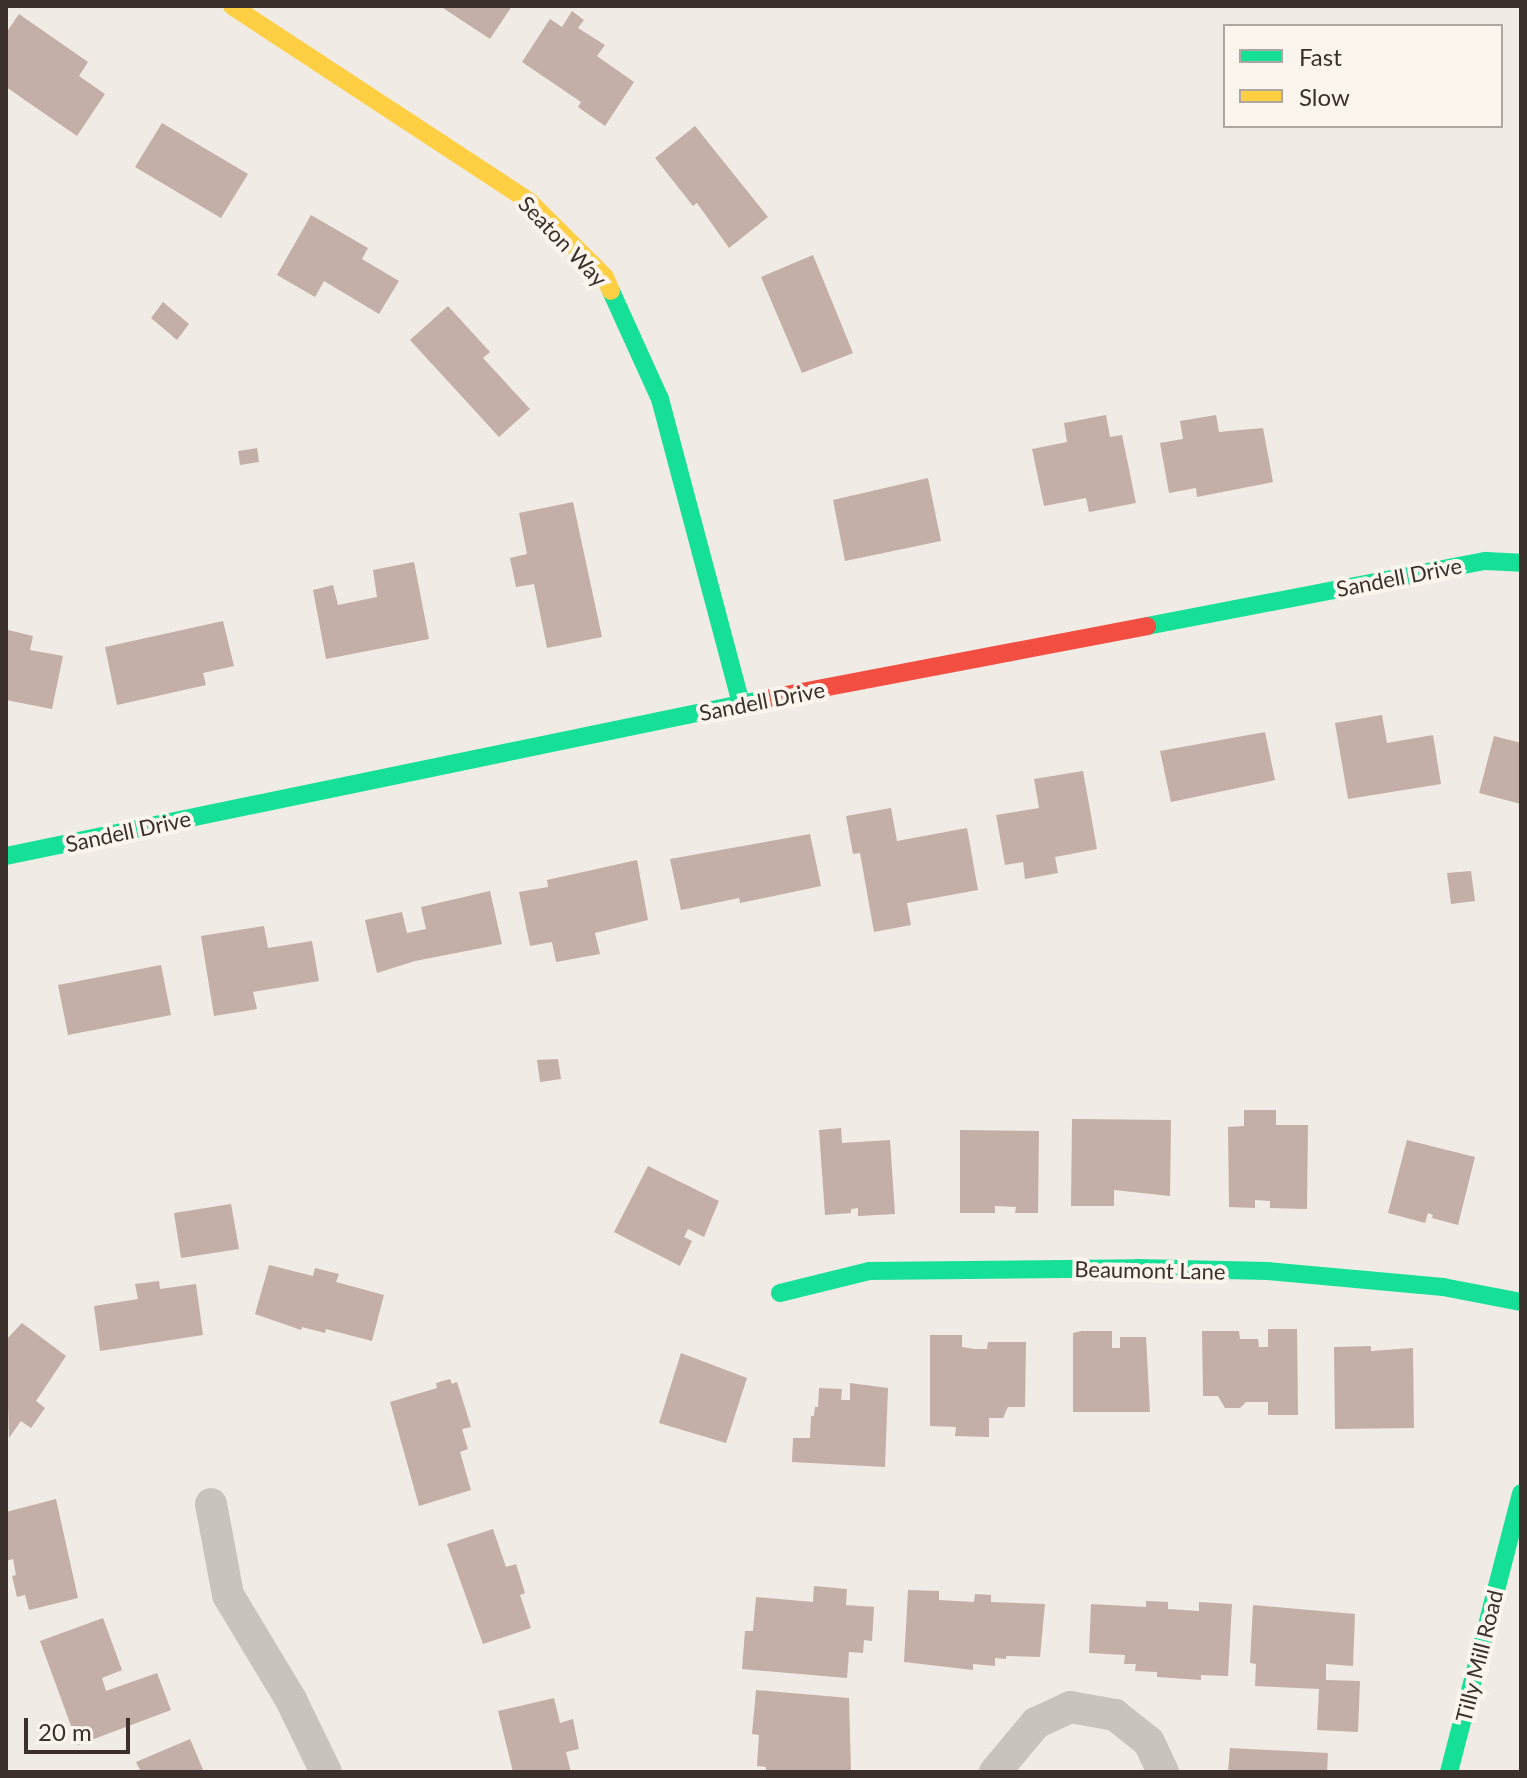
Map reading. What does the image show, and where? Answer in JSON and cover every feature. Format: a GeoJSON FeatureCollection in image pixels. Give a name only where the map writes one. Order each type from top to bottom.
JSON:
{"type":"FeatureCollection","features":[{"type":"Feature","properties":{"kind":"street","name":"Seaton Way"},"geometry":{"type":"LineString","coordinates":[[232,6],[530,202],[605,277],[660,399],[741,704]]}},
{"type":"Feature","properties":{"kind":"street","name":"Sandell Drive"},"geometry":{"type":"LineString","coordinates":[[6,856],[741,704],[1457,566],[1486,561],[1521,563]]}},
{"type":"Feature","properties":{"kind":"street","name":"Beaumont Lane"},"geometry":{"type":"LineString","coordinates":[[780,1293],[869,1271],[1137,1268],[1284,1273],[1443,1287],[1521,1302]]}},
{"type":"Feature","properties":{"kind":"street","name":"Tilly Mill Road"},"geometry":{"type":"LineString","coordinates":[[1449,1772],[1521,1493]]}},
{"type":"Feature","properties":{"kind":"street"},"geometry":{"type":"LineString","coordinates":[[211,1504],[228,1595],[291,1700],[326,1772]]}},
{"type":"Feature","properties":{"kind":"street"},"geometry":{"type":"LineString","coordinates":[[995,1772],[1036,1723],[1070,1707],[1115,1715],[1149,1742],[1163,1772]]}},
{"type":"Feature","properties":{"kind":"building"},"geometry":{"type":"Polygon","coordinates":[[[440,6],[512,6],[490,39],[440,6]]]}},
{"type":"Feature","properties":{"kind":"building"},"geometry":{"type":"Polygon","coordinates":[[[572,11],[584,20],[578,28],[605,45],[597,56],[634,82],[605,126],[578,107],[581,102],[522,62],[550,19],[562,27],[572,11]]]}},
{"type":"Feature","properties":{"kind":"building"},"geometry":{"type":"Polygon","coordinates":[[[19,14],[88,62],[79,76],[105,94],[77,136],[6,87],[6,33],[19,14]]]}},
{"type":"Feature","properties":{"kind":"building"},"geometry":{"type":"Polygon","coordinates":[[[162,123],[248,174],[221,218],[135,167],[162,123]]]}},
{"type":"Feature","properties":{"kind":"building"},"geometry":{"type":"Polygon","coordinates":[[[695,126],[768,217],[729,248],[697,203],[693,206],[655,158],[695,126]]]}},
{"type":"Feature","properties":{"kind":"building"},"geometry":{"type":"Polygon","coordinates":[[[311,215],[368,248],[362,259],[399,281],[379,314],[324,281],[315,297],[277,275],[311,215]]]}},
{"type":"Feature","properties":{"kind":"building"},"geometry":{"type":"Polygon","coordinates":[[[813,255],[853,353],[802,373],[761,277],[813,255]]]}},
{"type":"Feature","properties":{"kind":"building"},"geometry":{"type":"Polygon","coordinates":[[[163,302],[189,324],[177,340],[151,318],[163,302]]]}},
{"type":"Feature","properties":{"kind":"building"},"geometry":{"type":"Polygon","coordinates":[[[448,306],[490,352],[483,358],[530,409],[499,437],[410,340],[448,306]]]}},
{"type":"Feature","properties":{"kind":"building"},"geometry":{"type":"Polygon","coordinates":[[[1106,415],[1110,437],[1122,435],[1136,503],[1089,512],[1086,498],[1044,506],[1032,449],[1067,442],[1064,423],[1106,415]]]}},
{"type":"Feature","properties":{"kind":"building"},"geometry":{"type":"Polygon","coordinates":[[[1216,415],[1219,432],[1263,428],[1273,482],[1197,497],[1196,488],[1169,493],[1160,443],[1183,439],[1180,421],[1216,415]]]}},
{"type":"Feature","properties":{"kind":"building"},"geometry":{"type":"Polygon","coordinates":[[[257,448],[259,462],[240,465],[238,451],[257,448]]]}},
{"type":"Feature","properties":{"kind":"building"},"geometry":{"type":"Polygon","coordinates":[[[928,478],[941,541],[845,561],[833,500],[928,478]]]}},
{"type":"Feature","properties":{"kind":"building"},"geometry":{"type":"Polygon","coordinates":[[[573,502],[602,637],[547,648],[534,584],[516,587],[510,558],[527,554],[519,513],[573,502]]]}},
{"type":"Feature","properties":{"kind":"building"},"geometry":{"type":"Polygon","coordinates":[[[414,562],[429,639],[326,659],[313,590],[333,585],[338,605],[377,597],[373,570],[414,562]]]}},
{"type":"Feature","properties":{"kind":"building"},"geometry":{"type":"Polygon","coordinates":[[[223,621],[234,666],[203,673],[206,685],[117,705],[105,647],[223,621]]]}},
{"type":"Feature","properties":{"kind":"building"},"geometry":{"type":"Polygon","coordinates":[[[8,630],[33,636],[30,650],[63,656],[52,709],[6,700],[8,630]]]}},
{"type":"Feature","properties":{"kind":"building"},"geometry":{"type":"Polygon","coordinates":[[[1382,715],[1387,743],[1433,735],[1441,784],[1348,799],[1335,723],[1382,715]]]}},
{"type":"Feature","properties":{"kind":"building"},"geometry":{"type":"Polygon","coordinates":[[[1265,732],[1275,780],[1171,802],[1160,751],[1265,732]]]}},
{"type":"Feature","properties":{"kind":"building"},"geometry":{"type":"Polygon","coordinates":[[[1494,736],[1521,743],[1521,804],[1479,793],[1494,736]]]}},
{"type":"Feature","properties":{"kind":"building"},"geometry":{"type":"Polygon","coordinates":[[[1083,771],[1097,849],[1055,857],[1058,873],[1025,879],[1023,862],[1005,865],[996,815],[1039,808],[1034,779],[1083,771]]]}},
{"type":"Feature","properties":{"kind":"building"},"geometry":{"type":"Polygon","coordinates":[[[891,808],[897,841],[967,828],[978,890],[907,903],[911,925],[874,932],[860,853],[853,854],[846,816],[891,808]]]}},
{"type":"Feature","properties":{"kind":"building"},"geometry":{"type":"Polygon","coordinates":[[[810,834],[821,886],[740,903],[739,898],[681,910],[670,859],[810,834]]]}},
{"type":"Feature","properties":{"kind":"building"},"geometry":{"type":"Polygon","coordinates":[[[637,860],[648,920],[595,933],[600,954],[556,962],[552,942],[530,946],[519,892],[548,887],[547,880],[637,860]]]}},
{"type":"Feature","properties":{"kind":"building"},"geometry":{"type":"Polygon","coordinates":[[[1471,871],[1475,901],[1451,904],[1447,873],[1471,871]]]}},
{"type":"Feature","properties":{"kind":"building"},"geometry":{"type":"Polygon","coordinates":[[[490,891],[502,944],[415,961],[377,973],[365,920],[402,912],[407,933],[426,929],[421,907],[490,891]]]}},
{"type":"Feature","properties":{"kind":"building"},"geometry":{"type":"Polygon","coordinates":[[[264,926],[268,948],[312,941],[319,981],[253,992],[257,1009],[214,1016],[201,936],[264,926]]]}},
{"type":"Feature","properties":{"kind":"building"},"geometry":{"type":"Polygon","coordinates":[[[161,965],[171,1015],[68,1035],[58,985],[161,965]]]}},
{"type":"Feature","properties":{"kind":"building"},"geometry":{"type":"Polygon","coordinates":[[[558,1059],[561,1079],[540,1082],[537,1060],[558,1059]]]}},
{"type":"Feature","properties":{"kind":"building"},"geometry":{"type":"Polygon","coordinates":[[[1244,1110],[1276,1110],[1276,1125],[1308,1125],[1307,1209],[1270,1208],[1270,1201],[1255,1200],[1255,1208],[1229,1207],[1228,1127],[1244,1126],[1244,1110]]]}},
{"type":"Feature","properties":{"kind":"building"},"geometry":{"type":"Polygon","coordinates":[[[1072,1119],[1171,1120],[1170,1196],[1114,1190],[1114,1206],[1071,1206],[1072,1119]]]}},
{"type":"Feature","properties":{"kind":"building"},"geometry":{"type":"Polygon","coordinates":[[[841,1128],[842,1143],[890,1140],[895,1214],[858,1216],[858,1208],[851,1209],[851,1213],[825,1215],[819,1130],[841,1128]]]}},
{"type":"Feature","properties":{"kind":"building"},"geometry":{"type":"Polygon","coordinates":[[[960,1130],[1039,1131],[1038,1213],[1015,1213],[1016,1207],[995,1206],[995,1213],[960,1213],[960,1130]]]}},
{"type":"Feature","properties":{"kind":"building"},"geometry":{"type":"Polygon","coordinates":[[[1407,1140],[1475,1157],[1458,1225],[1432,1218],[1433,1215],[1428,1213],[1425,1223],[1388,1213],[1407,1140]]]}},
{"type":"Feature","properties":{"kind":"building"},"geometry":{"type":"Polygon","coordinates":[[[648,1166],[719,1201],[704,1237],[688,1229],[684,1237],[692,1241],[680,1266],[614,1232],[648,1166]]]}},
{"type":"Feature","properties":{"kind":"building"},"geometry":{"type":"Polygon","coordinates":[[[231,1204],[239,1249],[181,1258],[174,1213],[231,1204]]]}},
{"type":"Feature","properties":{"kind":"building"},"geometry":{"type":"Polygon","coordinates":[[[269,1265],[313,1276],[315,1268],[339,1274],[336,1282],[384,1295],[372,1341],[326,1329],[325,1333],[302,1327],[301,1330],[255,1314],[269,1265]]]}},
{"type":"Feature","properties":{"kind":"building"},"geometry":{"type":"Polygon","coordinates":[[[159,1281],[160,1289],[196,1284],[203,1335],[100,1351],[94,1306],[138,1299],[135,1284],[159,1281]]]}},
{"type":"Feature","properties":{"kind":"building"},"geometry":{"type":"Polygon","coordinates":[[[22,1323],[66,1356],[36,1401],[45,1408],[31,1428],[21,1421],[9,1438],[6,1340],[22,1323]]]}},
{"type":"Feature","properties":{"kind":"building"},"geometry":{"type":"Polygon","coordinates":[[[1268,1329],[1297,1329],[1298,1415],[1268,1415],[1268,1402],[1246,1402],[1240,1408],[1225,1408],[1218,1396],[1203,1396],[1202,1331],[1239,1331],[1240,1339],[1258,1339],[1259,1347],[1268,1347],[1268,1329]]]}},
{"type":"Feature","properties":{"kind":"building"},"geometry":{"type":"Polygon","coordinates":[[[1112,1331],[1112,1348],[1120,1348],[1120,1337],[1146,1337],[1150,1412],[1073,1412],[1073,1333],[1112,1331]]]}},
{"type":"Feature","properties":{"kind":"building"},"geometry":{"type":"Polygon","coordinates":[[[930,1335],[962,1335],[962,1347],[974,1349],[987,1349],[988,1342],[1026,1342],[1025,1407],[1008,1407],[1003,1418],[989,1418],[989,1437],[955,1436],[956,1427],[930,1426],[930,1335]]]}},
{"type":"Feature","properties":{"kind":"building"},"geometry":{"type":"Polygon","coordinates":[[[1371,1346],[1371,1351],[1413,1348],[1414,1428],[1335,1429],[1334,1347],[1371,1346]]]}},
{"type":"Feature","properties":{"kind":"building"},"geometry":{"type":"Polygon","coordinates":[[[681,1353],[747,1378],[726,1443],[659,1423],[681,1353]]]}},
{"type":"Feature","properties":{"kind":"building"},"geometry":{"type":"Polygon","coordinates":[[[450,1379],[452,1384],[457,1382],[471,1427],[462,1429],[468,1449],[460,1452],[471,1490],[419,1506],[390,1402],[437,1388],[436,1383],[450,1379]]]}},
{"type":"Feature","properties":{"kind":"building"},"geometry":{"type":"Polygon","coordinates":[[[850,1383],[888,1388],[885,1467],[792,1462],[793,1438],[810,1438],[811,1416],[818,1407],[819,1388],[842,1389],[841,1400],[850,1400],[850,1383]]]}},
{"type":"Feature","properties":{"kind":"building"},"geometry":{"type":"Polygon","coordinates":[[[56,1499],[78,1598],[29,1610],[25,1595],[17,1597],[12,1576],[16,1575],[13,1559],[6,1561],[6,1512],[56,1499]]]}},
{"type":"Feature","properties":{"kind":"building"},"geometry":{"type":"Polygon","coordinates":[[[493,1529],[506,1567],[516,1564],[525,1593],[520,1595],[531,1628],[483,1644],[447,1544],[493,1529]]]}},
{"type":"Feature","properties":{"kind":"building"},"geometry":{"type":"Polygon","coordinates":[[[814,1586],[847,1589],[846,1605],[874,1607],[872,1641],[864,1640],[863,1653],[849,1652],[847,1678],[742,1669],[745,1631],[753,1631],[756,1597],[813,1602],[814,1586]]]}},
{"type":"Feature","properties":{"kind":"building"},"geometry":{"type":"Polygon","coordinates":[[[908,1590],[939,1591],[939,1600],[974,1602],[975,1594],[991,1595],[991,1602],[1045,1604],[1040,1657],[995,1658],[995,1666],[973,1664],[973,1670],[904,1662],[908,1590]]]}},
{"type":"Feature","properties":{"kind":"building"},"geometry":{"type":"Polygon","coordinates":[[[1146,1601],[1168,1602],[1168,1609],[1199,1611],[1199,1602],[1232,1604],[1228,1676],[1201,1675],[1201,1680],[1157,1677],[1157,1672],[1135,1671],[1136,1664],[1124,1664],[1125,1655],[1089,1653],[1091,1604],[1146,1607],[1146,1601]]]}},
{"type":"Feature","properties":{"kind":"building"},"geometry":{"type":"Polygon","coordinates":[[[1253,1605],[1355,1614],[1353,1666],[1326,1664],[1326,1680],[1360,1681],[1358,1732],[1317,1730],[1319,1689],[1255,1686],[1256,1664],[1250,1663],[1253,1605]]]}},
{"type":"Feature","properties":{"kind":"building"},"geometry":{"type":"Polygon","coordinates":[[[103,1618],[122,1670],[102,1678],[106,1691],[157,1673],[171,1710],[78,1745],[40,1641],[103,1618]]]}},
{"type":"Feature","properties":{"kind":"building"},"geometry":{"type":"Polygon","coordinates":[[[756,1690],[849,1698],[851,1772],[766,1772],[766,1767],[757,1766],[759,1735],[752,1734],[756,1690]]]}},
{"type":"Feature","properties":{"kind":"building"},"geometry":{"type":"Polygon","coordinates":[[[554,1698],[560,1723],[573,1719],[579,1749],[566,1752],[571,1772],[513,1772],[498,1711],[554,1698]]]}},
{"type":"Feature","properties":{"kind":"building"},"geometry":{"type":"Polygon","coordinates":[[[190,1739],[204,1772],[141,1772],[136,1762],[190,1739]]]}},
{"type":"Feature","properties":{"kind":"building"},"geometry":{"type":"Polygon","coordinates":[[[1230,1748],[1328,1753],[1327,1772],[1228,1772],[1230,1748]]]}},
{"type":"Feature","properties":{"kind":"traffic: fast"},"geometry":{"type":"LineString","coordinates":[[611,291],[660,399],[741,704]]}},
{"type":"Feature","properties":{"kind":"traffic: fast"},"geometry":{"type":"LineString","coordinates":[[1147,626],[1486,561],[1521,563]]}},
{"type":"Feature","properties":{"kind":"traffic: fast"},"geometry":{"type":"LineString","coordinates":[[6,856],[765,699]]}},
{"type":"Feature","properties":{"kind":"traffic: fast"},"geometry":{"type":"LineString","coordinates":[[780,1293],[869,1271],[1137,1268],[1268,1271],[1443,1287],[1521,1302]]}},
{"type":"Feature","properties":{"kind":"traffic: fast"},"geometry":{"type":"LineString","coordinates":[[1449,1772],[1521,1493]]}},
{"type":"Feature","properties":{"kind":"traffic: slow"},"geometry":{"type":"LineString","coordinates":[[232,6],[530,202],[605,277],[611,291]]}},
{"type":"Feature","properties":{"kind":"traffic: jam"},"geometry":{"type":"LineString","coordinates":[[765,699],[1147,626]]}}]}
